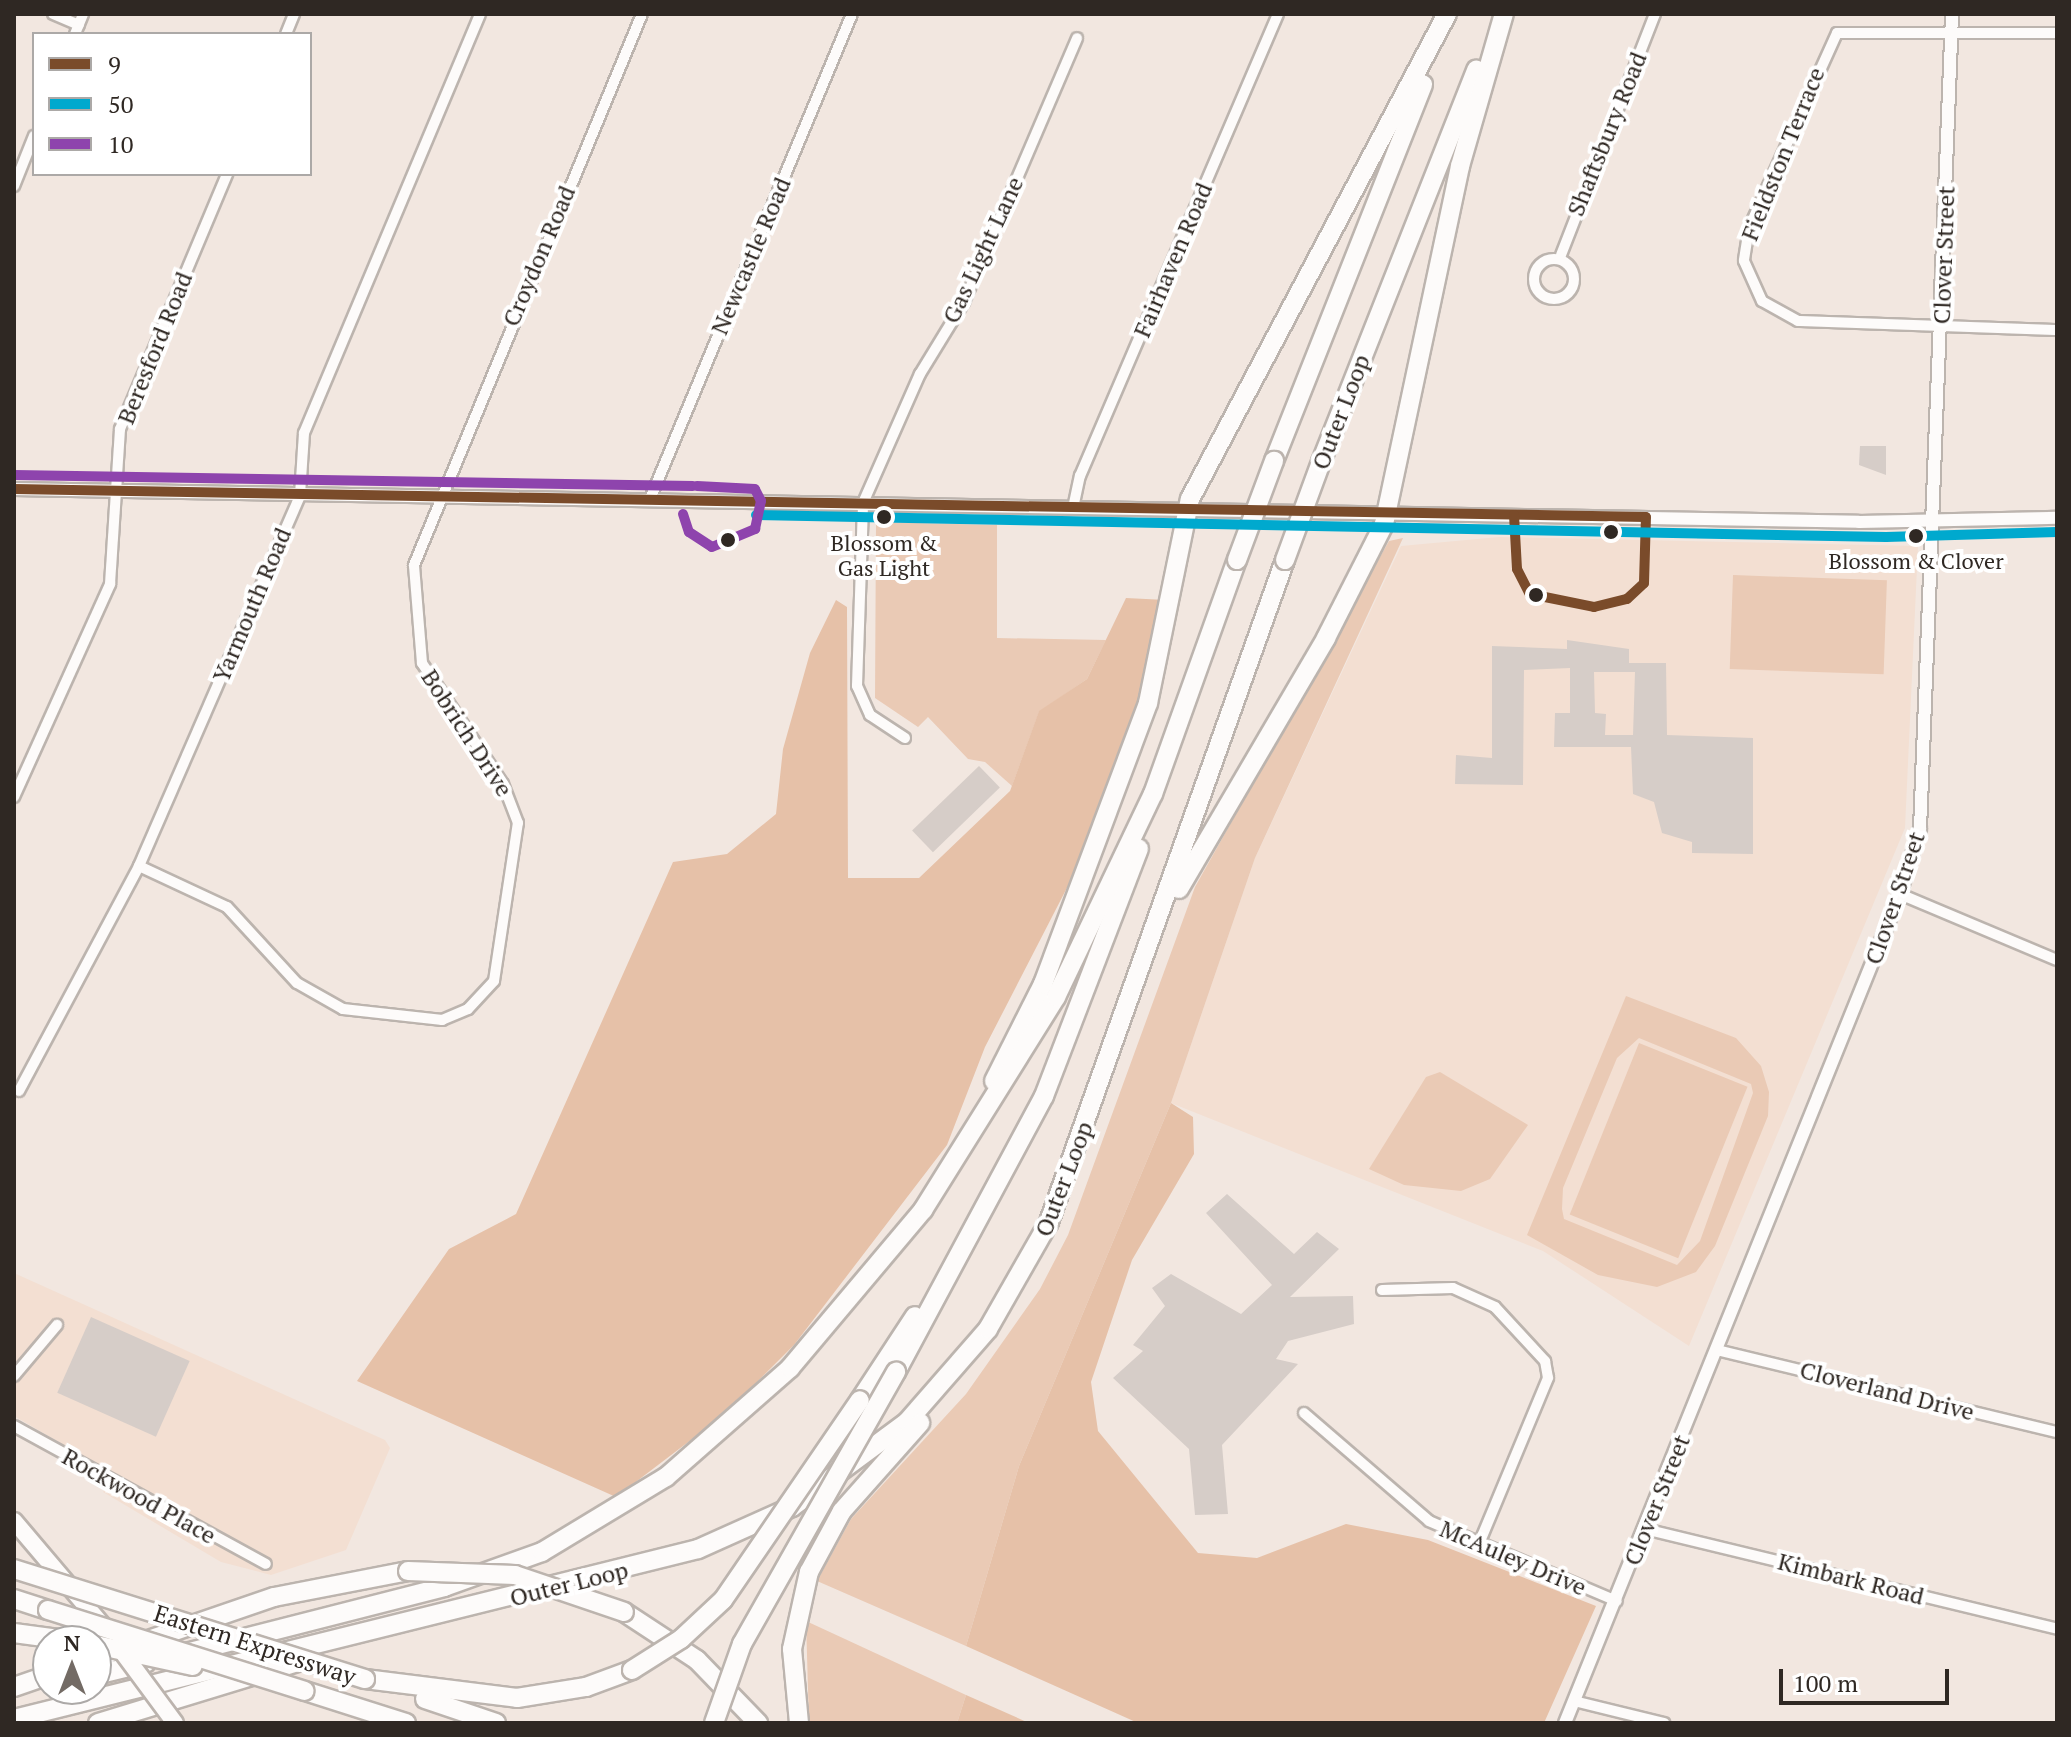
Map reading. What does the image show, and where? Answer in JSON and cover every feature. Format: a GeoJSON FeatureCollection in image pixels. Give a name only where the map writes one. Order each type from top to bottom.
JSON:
{"type":"FeatureCollection","features":[{"type":"Feature","properties":{"kind":"highway","name":"Outer Loop"},"geometry":{"type":"LineString","coordinates":[[112,1671],[465,1582],[596,1524],[682,1465],[761,1397],[860,1291],[923,1210],[1064,981],[1182,717],[1274,461],[1449,14]]}},
{"type":"Feature","properties":{"kind":"highway"},"geometry":{"type":"LineString","coordinates":[[923,1210],[1015,1044],[1062,933],[1160,666],[1187,509],[1449,14]]}},
{"type":"Feature","properties":{"kind":"highway","name":"Outer Loop"},"geometry":{"type":"LineString","coordinates":[[14,1719],[252,1659],[500,1602],[678,1555],[774,1517],[891,1436],[988,1329],[1057,1203],[1321,462],[1501,14]]}},
{"type":"Feature","properties":{"kind":"highway"},"geometry":{"type":"LineString","coordinates":[[1140,971],[1207,833],[1326,638],[1387,513],[1458,176],[1501,14]]}},
{"type":"Feature","properties":{"kind":"highway"},"geometry":{"type":"LineString","coordinates":[[714,1723],[742,1644],[990,1199],[1088,995],[1182,717]]}},
{"type":"Feature","properties":{"kind":"highway"},"geometry":{"type":"LineString","coordinates":[[365,1679],[517,1698],[586,1687],[632,1670],[688,1634],[723,1600],[860,1400],[990,1199]]}},
{"type":"Feature","properties":{"kind":"highway"},"geometry":{"type":"LineString","coordinates":[[799,1723],[793,1634],[821,1545],[988,1329]]}},
{"type":"Feature","properties":{"kind":"highway","name":"Eastern Expressway"},"geometry":{"type":"LineString","coordinates":[[14,1569],[496,1723]]}},
{"type":"Feature","properties":{"kind":"highway"},"geometry":{"type":"LineString","coordinates":[[112,1653],[274,1597],[408,1571],[515,1575],[624,1612],[689,1653],[758,1723]]}},
{"type":"Feature","properties":{"kind":"highway","name":"Eastern Expressway"},"geometry":{"type":"LineString","coordinates":[[14,1599],[406,1723]]}},
{"type":"Feature","properties":{"kind":"highway"},"geometry":{"type":"LineString","coordinates":[[98,1723],[500,1602]]}},
{"type":"Feature","properties":{"kind":"highway"},"geometry":{"type":"LineString","coordinates":[[112,1642],[305,1691]]}},
{"type":"Feature","properties":{"kind":"main road"},"geometry":{"type":"LineString","coordinates":[[14,1521],[92,1625]]}},
{"type":"Feature","properties":{"kind":"main road"},"geometry":{"type":"LineString","coordinates":[[112,1651],[175,1723]]}},
{"type":"Feature","properties":{"kind":"street"},"geometry":{"type":"LineString","coordinates":[[53,14],[79,24]]}},
{"type":"Feature","properties":{"kind":"street","name":"Yarmouth Road"},"geometry":{"type":"LineString","coordinates":[[19,1091],[139,866],[300,495],[304,433],[480,14]]}},
{"type":"Feature","properties":{"kind":"street","name":"Croydon Road"},"geometry":{"type":"LineString","coordinates":[[436,497],[642,14]]}},
{"type":"Feature","properties":{"kind":"street","name":"Newcastle Road"},"geometry":{"type":"LineString","coordinates":[[650,499],[852,14]]}},
{"type":"Feature","properties":{"kind":"street","name":"Fairhaven Road"},"geometry":{"type":"LineString","coordinates":[[1073,508],[1080,476],[1278,14]]}},
{"type":"Feature","properties":{"kind":"street","name":"Shaftsbury Road"},"geometry":{"type":"LineString","coordinates":[[1561,255],[1572,285],[1563,297],[1547,298],[1535,274],[1561,255],[1655,14]]}},
{"type":"Feature","properties":{"kind":"street","name":"Clover Street"},"geometry":{"type":"LineString","coordinates":[[1565,1723],[1617,1601],[1900,894],[1925,802],[1952,14]]}},
{"type":"Feature","properties":{"kind":"street","name":"Fieldston Terrace"},"geometry":{"type":"LineString","coordinates":[[2057,33],[1846,30],[1831,38],[1745,248],[1750,283],[1779,314],[1813,324],[2057,330]]}},
{"type":"Feature","properties":{"kind":"street","name":"Gas Light Lane"},"geometry":{"type":"LineString","coordinates":[[863,503],[920,374],[964,302],[1077,38]]}},
{"type":"Feature","properties":{"kind":"street"},"geometry":{"type":"LineString","coordinates":[[14,186],[18,166],[32,140]]}},
{"type":"Feature","properties":{"kind":"street","name":"Beresford Road"},"geometry":{"type":"LineString","coordinates":[[14,797],[110,584],[120,429],[226,176]]}},
{"type":"Feature","properties":{"kind":"street"},"geometry":{"type":"LineString","coordinates":[[14,489],[1935,522],[2057,518]]}},
{"type":"Feature","properties":{"kind":"street","name":"Bobrich Drive"},"geometry":{"type":"LineString","coordinates":[[139,866],[227,907],[297,983],[343,1009],[429,1022],[468,1009],[488,991],[506,939],[518,823],[510,796],[440,699],[418,650],[414,565],[436,497]]}},
{"type":"Feature","properties":{"kind":"street"},"geometry":{"type":"LineString","coordinates":[[863,503],[857,686],[870,715],[905,738]]}},
{"type":"Feature","properties":{"kind":"street"},"geometry":{"type":"LineString","coordinates":[[1900,894],[2057,960]]}},
{"type":"Feature","properties":{"kind":"street"},"geometry":{"type":"LineString","coordinates":[[1382,1290],[1453,1288],[1495,1307],[1545,1361],[1548,1378],[1479,1544]]}},
{"type":"Feature","properties":{"kind":"street"},"geometry":{"type":"LineString","coordinates":[[14,1376],[57,1325]]}},
{"type":"Feature","properties":{"kind":"street","name":"Cloverland Drive"},"geometry":{"type":"LineString","coordinates":[[1717,1350],[2057,1432]]}},
{"type":"Feature","properties":{"kind":"street","name":"McAuley Drive"},"geometry":{"type":"LineString","coordinates":[[1304,1413],[1429,1521],[1617,1601]]}},
{"type":"Feature","properties":{"kind":"street","name":"Rockwood Place"},"geometry":{"type":"LineString","coordinates":[[14,1426],[266,1564]]}},
{"type":"Feature","properties":{"kind":"street","name":"Kimbark Road"},"geometry":{"type":"LineString","coordinates":[[1645,1529],[2057,1629]]}},
{"type":"Feature","properties":{"kind":"street"},"geometry":{"type":"LineString","coordinates":[[1574,1701],[1664,1723]]}},
{"type":"Feature","properties":{"kind":"shaded area"},"geometry":{"type":"Polygon","coordinates":[[[876,522],[997,525],[997,638],[1106,640],[1087,679],[1039,712],[1012,786],[985,762],[968,759],[928,717],[918,727],[875,698],[876,522]]]}},
{"type":"Feature","properties":{"kind":"shaded area"},"geometry":{"type":"Polygon","coordinates":[[[1499,537],[1918,546],[1905,828],[1689,1346],[1543,1251],[1171,1103],[1255,858],[1401,546],[1499,537]]]}},
{"type":"Feature","properties":{"kind":"shaded area"},"geometry":{"type":"Polygon","coordinates":[[[1403,538],[1255,858],[1171,1103],[1019,1466],[966,1646],[817,1581],[851,1519],[966,1394],[1040,1289],[1068,1235],[1195,887],[1389,541],[1403,538]]]}},
{"type":"Feature","properties":{"kind":"shaded area"},"geometry":{"type":"Polygon","coordinates":[[[1733,575],[1887,580],[1884,674],[1730,669],[1733,575]]]}},
{"type":"Feature","properties":{"kind":"shaded area"},"geometry":{"type":"Polygon","coordinates":[[[1126,598],[1166,600],[1156,656],[1087,849],[985,1047],[947,1145],[794,1345],[725,1414],[616,1497],[357,1381],[449,1249],[516,1214],[673,862],[727,854],[776,814],[783,749],[810,653],[836,600],[847,607],[848,878],[919,878],[1010,791],[1039,711],[1087,679],[1126,598]]]}},
{"type":"Feature","properties":{"kind":"shaded area"},"geometry":{"type":"Polygon","coordinates":[[[1626,996],[1736,1038],[1761,1066],[1769,1092],[1768,1116],[1715,1246],[1696,1272],[1657,1287],[1598,1275],[1527,1235],[1626,996]],[[1639,1038],[1617,1058],[1563,1188],[1564,1219],[1677,1265],[1700,1241],[1753,1093],[1751,1084],[1639,1038]]]}},
{"type":"Feature","properties":{"kind":"shaded area"},"geometry":{"type":"Polygon","coordinates":[[[1639,1043],[1747,1087],[1678,1258],[1570,1215],[1639,1043]]]}},
{"type":"Feature","properties":{"kind":"shaded area"},"geometry":{"type":"Polygon","coordinates":[[[1440,1072],[1528,1125],[1490,1179],[1461,1191],[1404,1185],[1369,1169],[1426,1077],[1440,1072]]]}},
{"type":"Feature","properties":{"kind":"shaded area"},"geometry":{"type":"Polygon","coordinates":[[[1171,1103],[1193,1117],[1194,1154],[1132,1260],[1091,1382],[1098,1431],[1198,1553],[1257,1558],[1346,1524],[1428,1540],[1596,1606],[1544,1723],[1138,1723],[966,1646],[1019,1466],[1171,1103]]]}},
{"type":"Feature","properties":{"kind":"shaded area"},"geometry":{"type":"Polygon","coordinates":[[[14,1273],[385,1440],[390,1448],[346,1550],[271,1575],[221,1562],[103,1492],[114,1474],[14,1416],[14,1273]]]}},
{"type":"Feature","properties":{"kind":"shaded area"},"geometry":{"type":"Polygon","coordinates":[[[806,1621],[966,1695],[957,1723],[809,1723],[806,1621]]]}},
{"type":"Feature","properties":{"kind":"shaded area"},"geometry":{"type":"Polygon","coordinates":[[[966,1695],[1029,1723],[957,1723],[966,1695]]]}},
{"type":"Feature","properties":{"kind":"building"},"geometry":{"type":"Polygon","coordinates":[[[1860,446],[1886,446],[1886,475],[1859,465],[1860,446]]]}},
{"type":"Feature","properties":{"kind":"building"},"geometry":{"type":"Polygon","coordinates":[[[1567,640],[1629,649],[1629,663],[1666,663],[1667,735],[1753,738],[1753,854],[1692,853],[1692,842],[1662,833],[1654,802],[1633,794],[1631,747],[1554,747],[1555,713],[1570,713],[1570,668],[1524,670],[1523,785],[1455,784],[1456,755],[1492,758],[1492,646],[1567,649],[1567,640]],[[1594,672],[1595,713],[1606,714],[1605,735],[1633,735],[1635,672],[1594,672]]]}},
{"type":"Feature","properties":{"kind":"building"},"geometry":{"type":"Polygon","coordinates":[[[979,766],[1000,788],[933,852],[912,831],[979,766]]]}},
{"type":"Feature","properties":{"kind":"building"},"geometry":{"type":"Polygon","coordinates":[[[1227,1194],[1294,1254],[1317,1232],[1339,1249],[1290,1297],[1353,1296],[1354,1324],[1288,1341],[1276,1359],[1298,1364],[1222,1445],[1228,1514],[1195,1515],[1189,1449],[1113,1378],[1143,1351],[1133,1345],[1165,1306],[1152,1288],[1171,1274],[1241,1314],[1272,1285],[1206,1213],[1227,1194]]]}},
{"type":"Feature","properties":{"kind":"building"},"geometry":{"type":"Polygon","coordinates":[[[91,1317],[190,1361],[156,1437],[57,1393],[91,1317]]]}},
{"type":"Feature","properties":{"kind":"transit line","name":"10"},"geometry":{"type":"LineString","coordinates":[[14,475],[693,486]]}},
{"type":"Feature","properties":{"kind":"transit line","name":"10"},"geometry":{"type":"LineString","coordinates":[[683,514],[689,532],[712,547],[755,529],[761,501],[755,489],[697,486]]}},
{"type":"Feature","properties":{"kind":"transit line","name":"9"},"geometry":{"type":"LineString","coordinates":[[14,489],[1646,517]]}},
{"type":"Feature","properties":{"kind":"transit line","name":"50"},"geometry":{"type":"LineString","coordinates":[[756,515],[1886,537],[2057,532]]}},
{"type":"Feature","properties":{"kind":"transit line","name":"9"},"geometry":{"type":"LineString","coordinates":[[1514,515],[1517,569],[1530,594],[1594,607],[1627,599],[1644,583],[1646,517]]}},
{"type":"Feature","properties":{"kind":"place","name":"Blossom & Gas Light"},"geometry":{"type":"Point","coordinates":[884,517]}},
{"type":"Feature","properties":{"kind":"place","name":"Blossom & Clover"},"geometry":{"type":"Point","coordinates":[1916,536]}}]}
